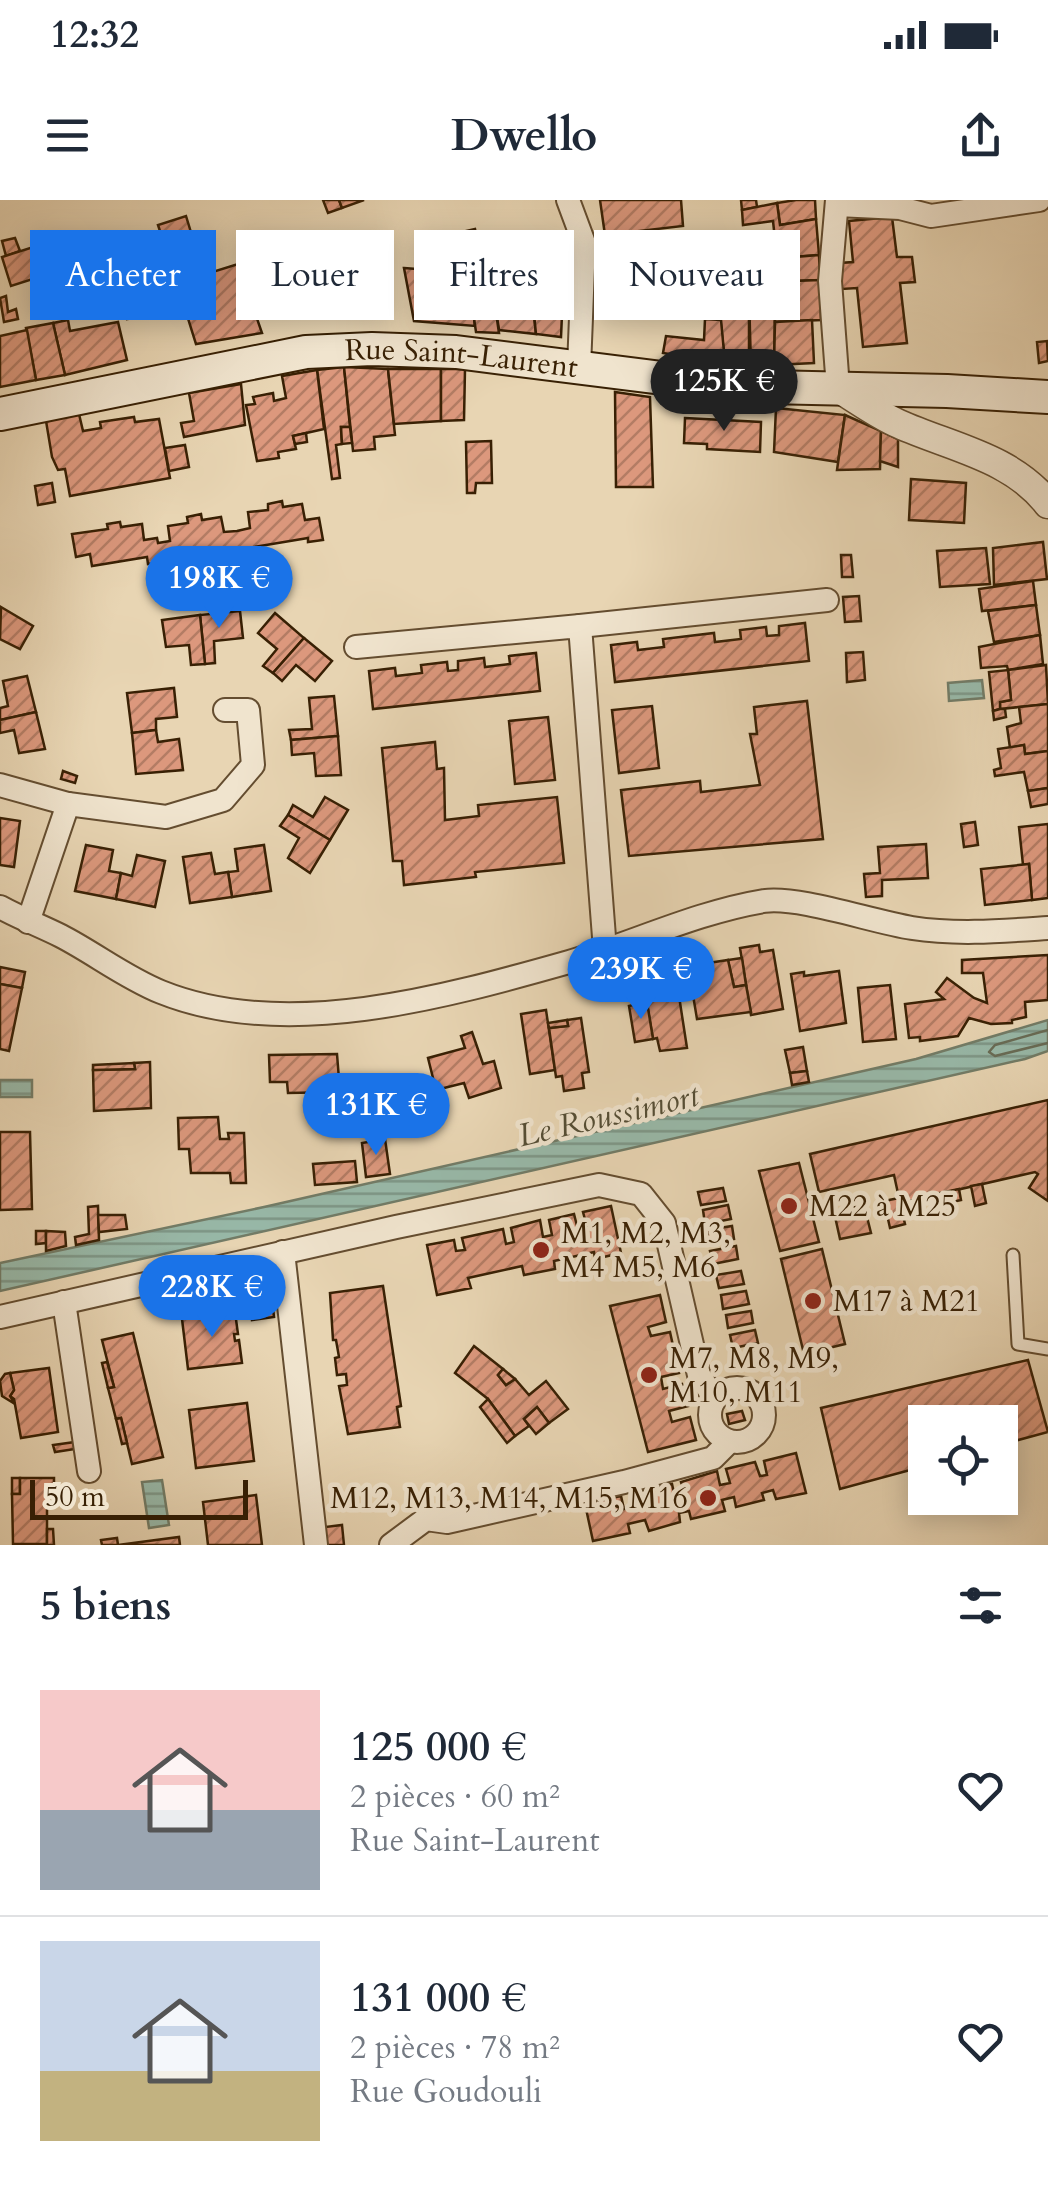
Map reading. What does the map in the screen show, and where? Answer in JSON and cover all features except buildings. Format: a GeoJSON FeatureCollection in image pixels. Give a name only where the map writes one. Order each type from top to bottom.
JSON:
{"type":"FeatureCollection","features":[{"type":"Feature","properties":{"kind":"main road","name":"Rue Saint-Laurent"},"geometry":{"type":"LineString","coordinates":[[0,414],[306,352],[372,349],[456,352],[686,381],[1048,397]]}},
{"type":"Feature","properties":{"kind":"street"},"geometry":{"type":"LineString","coordinates":[[568,200],[584,243],[579,367]]}},
{"type":"Feature","properties":{"kind":"street"},"geometry":{"type":"LineString","coordinates":[[1039,200],[931,216],[900,208],[837,202],[830,281],[838,388],[896,423],[978,454],[1020,477],[1048,504]]}},
{"type":"Feature","properties":{"kind":"street"},"geometry":{"type":"LineString","coordinates":[[356,647],[826,600]]}},
{"type":"Feature","properties":{"kind":"street"},"geometry":{"type":"LineString","coordinates":[[580,626],[604,950]]}},
{"type":"Feature","properties":{"kind":"street"},"geometry":{"type":"LineString","coordinates":[[0,784],[68,804],[166,816],[223,800],[253,766],[248,710],[225,710]]}},
{"type":"Feature","properties":{"kind":"street"},"geometry":{"type":"LineString","coordinates":[[28,922],[68,804]]}},
{"type":"Feature","properties":{"kind":"street"},"geometry":{"type":"LineString","coordinates":[[0,907],[58,934],[160,992],[210,1006],[277,1016],[408,1002],[604,950],[769,900],[914,928],[970,932],[1048,928]]}},
{"type":"Feature","properties":{"kind":"street"},"geometry":{"type":"LineString","coordinates":[[0,1316],[599,1185],[641,1194],[664,1223],[700,1375],[716,1398]]}},
{"type":"Feature","properties":{"kind":"street"},"geometry":{"type":"LineString","coordinates":[[283,1252],[316,1545]]}},
{"type":"Feature","properties":{"kind":"street"},"geometry":{"type":"LineString","coordinates":[[64,1302],[89,1471]]}},
{"type":"Feature","properties":{"kind":"street"},"geometry":{"type":"LineString","coordinates":[[730,1389],[748,1390],[762,1403],[765,1412],[761,1430],[754,1437],[729,1442],[711,1424],[711,1406],[730,1389]]}},
{"type":"Feature","properties":{"kind":"street"},"geometry":{"type":"LineString","coordinates":[[391,1545],[426,1519],[447,1522],[624,1482],[712,1458],[729,1442]]}},
{"type":"Feature","properties":{"kind":"lane"},"geometry":{"type":"LineString","coordinates":[[1013,1255],[1018,1344],[1048,1350]]}},
{"type":"Feature","properties":{"kind":"water"},"geometry":{"type":"Polygon","coordinates":[[[982,680],[984,698],[949,701],[948,683],[982,680]]]}},
{"type":"Feature","properties":{"kind":"water"},"geometry":{"type":"Polygon","coordinates":[[[1048,1020],[1048,1051],[1025,1059],[0,1291],[0,1263],[916,1059],[1048,1020]]]}},
{"type":"Feature","properties":{"kind":"water"},"geometry":{"type":"Polygon","coordinates":[[[0,1080],[32,1080],[32,1097],[0,1097],[0,1080]]]}},
{"type":"Feature","properties":{"kind":"water"},"geometry":{"type":"Polygon","coordinates":[[[162,1480],[169,1525],[149,1528],[142,1482],[162,1480]]]}},
{"type":"Feature","properties":{"kind":"place","name":"M22 à M25"},"geometry":{"type":"Point","coordinates":[789,1206]}},
{"type":"Feature","properties":{"kind":"place","name":"M1, M2, M3, M4 M5, M6"},"geometry":{"type":"Point","coordinates":[541,1250]}},
{"type":"Feature","properties":{"kind":"place","name":"M17 à M21"},"geometry":{"type":"Point","coordinates":[813,1301]}},
{"type":"Feature","properties":{"kind":"place","name":"M7, M8, M9, M10, M11"},"geometry":{"type":"Point","coordinates":[649,1375]}},
{"type":"Feature","properties":{"kind":"place","name":"M12, M13, M14, M15, M16"},"geometry":{"type":"Point","coordinates":[708,1498]}},
{"type":"Feature","properties":{"kind":"water label","name":"Le Roussimort"},"geometry":{"type":"Point","coordinates":[608,1115]}}]}
